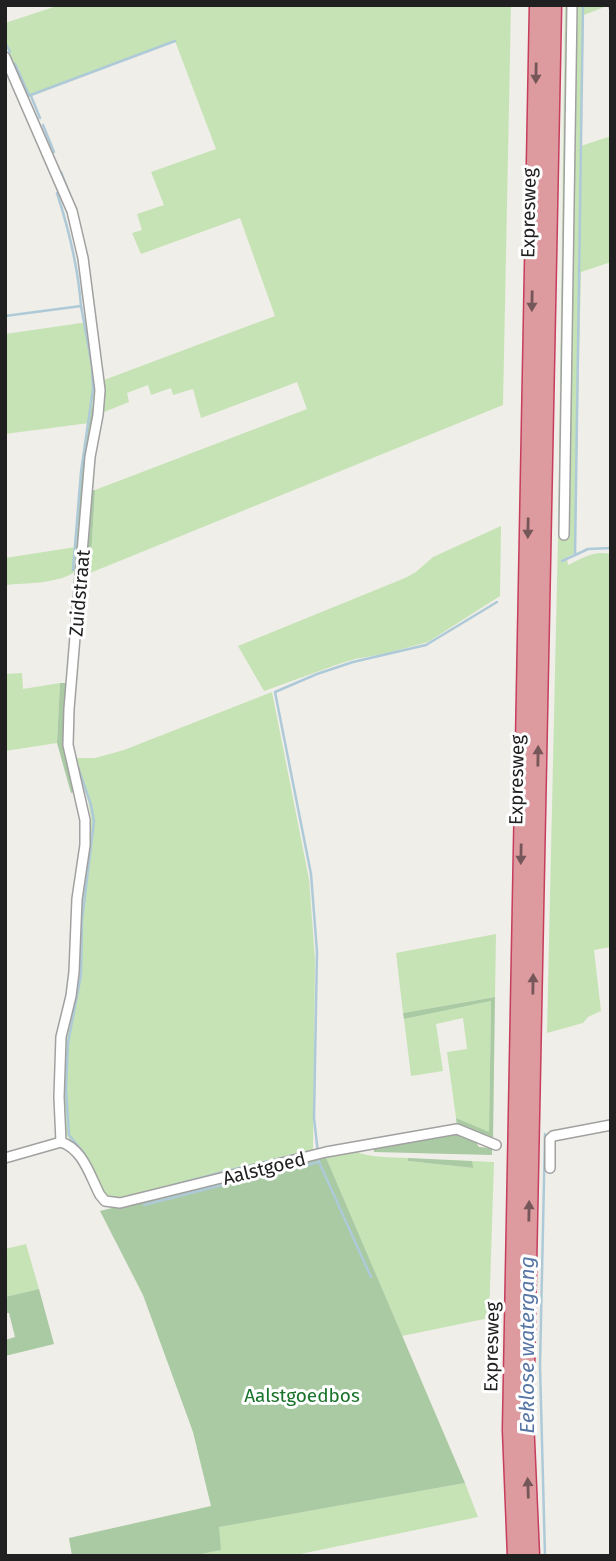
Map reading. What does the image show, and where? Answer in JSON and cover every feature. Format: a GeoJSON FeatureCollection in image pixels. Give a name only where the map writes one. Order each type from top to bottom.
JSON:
{"type":"FeatureCollection","features":[{"type":"Feature","properties":{"kind":"highway","name":"Expresweg"},"geometry":{"type":"LineString","coordinates":[[516,1556],[511,1404],[538,5]]}},
{"type":"Feature","properties":{"kind":"highway","name":"Expresweg"},"geometry":{"type":"LineString","coordinates":[[531,1556],[525,1418],[553,5]]}},
{"type":"Feature","properties":{"kind":"street"},"geometry":{"type":"LineString","coordinates":[[564,535],[572,5]]}},
{"type":"Feature","properties":{"kind":"street","name":"Zuidstraat"},"geometry":{"type":"LineString","coordinates":[[6,62],[72,211],[83,258],[100,390],[90,457],[69,709],[68,745],[82,802],[85,845],[77,899],[74,972],[61,1037],[61,1142]]}},
{"type":"Feature","properties":{"kind":"street"},"geometry":{"type":"LineString","coordinates":[[550,1168],[550,1139],[553,1136],[611,1125]]}},
{"type":"Feature","properties":{"kind":"street","name":"Aalstgoed"},"geometry":{"type":"LineString","coordinates":[[61,1142],[69,1144],[78,1152],[100,1195],[105,1201],[114,1203],[321,1154],[457,1129],[496,1144]]}},
{"type":"Feature","properties":{"kind":"street"},"geometry":{"type":"LineString","coordinates":[[5,1158],[61,1142]]}},
{"type":"Feature","properties":{"kind":"green space"},"geometry":{"type":"Polygon","coordinates":[[[60,5],[511,5],[503,405],[90,573],[95,490],[307,409],[297,382],[201,418],[193,389],[173,395],[171,388],[151,395],[148,385],[127,393],[129,402],[104,412],[104,380],[275,316],[240,218],[141,254],[132,233],[142,230],[137,214],[164,205],[151,172],[216,149],[175,41],[29,97],[5,42],[5,23],[60,5]]]}},
{"type":"Feature","properties":{"kind":"green space"},"geometry":{"type":"Polygon","coordinates":[[[565,5],[611,5],[611,12],[607,6],[584,15],[581,146],[611,136],[611,262],[581,272],[575,553],[567,557],[568,565],[594,554],[611,554],[611,947],[594,950],[601,1011],[588,1017],[583,1023],[547,1033],[558,537],[565,5]]]}},
{"type":"Feature","properties":{"kind":"green space"},"geometry":{"type":"Polygon","coordinates":[[[88,322],[96,373],[96,407],[92,408],[89,423],[5,434],[5,334],[88,322]]]}},
{"type":"Feature","properties":{"kind":"green space"},"geometry":{"type":"Polygon","coordinates":[[[92,407],[96,407],[78,562],[76,547],[81,468],[92,407]]]}},
{"type":"Feature","properties":{"kind":"green space"},"geometry":{"type":"Polygon","coordinates":[[[95,490],[90,573],[84,575],[90,491],[95,490]]]}},
{"type":"Feature","properties":{"kind":"green space"},"geometry":{"type":"Polygon","coordinates":[[[501,526],[500,596],[428,642],[355,659],[264,691],[238,646],[405,578],[433,557],[501,526]]]}},
{"type":"Feature","properties":{"kind":"green space"},"geometry":{"type":"Polygon","coordinates":[[[76,547],[76,571],[69,575],[42,582],[5,585],[5,558],[76,547]]]}},
{"type":"Feature","properties":{"kind":"green space"},"geometry":{"type":"Polygon","coordinates":[[[22,673],[23,689],[60,683],[57,743],[5,751],[5,674],[22,673]]]}},
{"type":"Feature","properties":{"kind":"green space"},"geometry":{"type":"Polygon","coordinates":[[[60,683],[66,683],[64,741],[77,791],[71,793],[57,743],[60,683]]]}},
{"type":"Feature","properties":{"kind":"green space"},"geometry":{"type":"Polygon","coordinates":[[[272,692],[309,879],[315,959],[313,1150],[120,1199],[109,1198],[83,1153],[63,1130],[66,1037],[79,967],[81,901],[91,837],[88,801],[75,758],[95,758],[124,750],[272,692]]]}},
{"type":"Feature","properties":{"kind":"green space"},"geometry":{"type":"Polygon","coordinates":[[[496,934],[495,997],[403,1013],[396,953],[496,934]]]}},
{"type":"Feature","properties":{"kind":"green space"},"geometry":{"type":"Polygon","coordinates":[[[495,997],[493,1142],[457,1126],[456,1118],[489,1132],[491,1001],[404,1019],[403,1013],[495,997]]]}},
{"type":"Feature","properties":{"kind":"green space"},"geometry":{"type":"Polygon","coordinates":[[[491,1001],[489,1133],[456,1118],[447,1052],[467,1049],[463,1018],[436,1024],[443,1071],[411,1076],[404,1019],[491,1001]]]}},
{"type":"Feature","properties":{"kind":"green space"},"geometry":{"type":"Polygon","coordinates":[[[456,1132],[474,1139],[479,1147],[492,1148],[492,1155],[374,1152],[373,1146],[456,1132]]]}},
{"type":"Feature","properties":{"kind":"green space"},"geometry":{"type":"Polygon","coordinates":[[[354,1151],[374,1156],[408,1158],[408,1161],[472,1168],[472,1161],[494,1162],[489,1318],[402,1336],[325,1155],[354,1151]]]}},
{"type":"Feature","properties":{"kind":"green space","name":"Aalstgoedbos"},"geometry":{"type":"Polygon","coordinates":[[[325,1155],[465,1483],[219,1527],[221,1550],[191,1556],[72,1556],[69,1538],[211,1506],[193,1432],[143,1295],[100,1211],[325,1155]]]}},
{"type":"Feature","properties":{"kind":"green space"},"geometry":{"type":"Polygon","coordinates":[[[408,1158],[472,1161],[473,1168],[408,1161],[408,1158]]]}},
{"type":"Feature","properties":{"kind":"green space"},"geometry":{"type":"Polygon","coordinates":[[[26,1244],[39,1289],[5,1297],[5,1249],[26,1244]]]}},
{"type":"Feature","properties":{"kind":"green space"},"geometry":{"type":"Polygon","coordinates":[[[39,1289],[54,1344],[5,1356],[5,1340],[15,1337],[9,1313],[5,1313],[5,1297],[39,1289]]]}},
{"type":"Feature","properties":{"kind":"green space"},"geometry":{"type":"Polygon","coordinates":[[[465,1483],[478,1517],[291,1556],[191,1556],[220,1550],[218,1527],[465,1483]]]}},
{"type":"Feature","properties":{"kind":"waterway"},"geometry":{"type":"LineString","coordinates":[[575,555],[583,5]]}},
{"type":"Feature","properties":{"kind":"waterway"},"geometry":{"type":"LineString","coordinates":[[609,7],[611,11]]}},
{"type":"Feature","properties":{"kind":"waterway"},"geometry":{"type":"LineString","coordinates":[[28,96],[175,41]]}},
{"type":"Feature","properties":{"kind":"waterway"},"geometry":{"type":"LineString","coordinates":[[5,42],[10,52]]}},
{"type":"Feature","properties":{"kind":"waterway"},"geometry":{"type":"LineString","coordinates":[[15,64],[29,95]]}},
{"type":"Feature","properties":{"kind":"waterway"},"geometry":{"type":"LineString","coordinates":[[31,96],[40,118]]}},
{"type":"Feature","properties":{"kind":"waterway"},"geometry":{"type":"LineString","coordinates":[[43,125],[54,152]]}},
{"type":"Feature","properties":{"kind":"waterway"},"geometry":{"type":"LineString","coordinates":[[61,172],[69,193]]}},
{"type":"Feature","properties":{"kind":"waterway"},"geometry":{"type":"LineString","coordinates":[[5,316],[81,306],[78,277],[57,193]]}},
{"type":"Feature","properties":{"kind":"waterway"},"geometry":{"type":"LineString","coordinates":[[73,570],[81,472],[93,389],[92,366],[81,306]]}},
{"type":"Feature","properties":{"kind":"waterway"},"geometry":{"type":"LineString","coordinates":[[562,561],[588,549],[611,548]]}},
{"type":"Feature","properties":{"kind":"waterway"},"geometry":{"type":"LineString","coordinates":[[371,1277],[319,1162],[314,1118],[317,952],[311,874],[275,692],[353,662],[426,645],[497,602]]}},
{"type":"Feature","properties":{"kind":"waterway"},"geometry":{"type":"LineString","coordinates":[[78,767],[94,821],[82,920],[81,975],[68,1043],[66,1089],[69,1135],[87,1159]]}},
{"type":"Feature","properties":{"kind":"waterway","name":"Eeklose watergang"},"geometry":{"type":"LineString","coordinates":[[545,1134],[540,1366],[545,1556]]}},
{"type":"Feature","properties":{"kind":"waterway"},"geometry":{"type":"LineString","coordinates":[[231,1170],[316,1150]]}},
{"type":"Feature","properties":{"kind":"waterway"},"geometry":{"type":"LineString","coordinates":[[237,1182],[319,1162]]}},
{"type":"Feature","properties":{"kind":"waterway"},"geometry":{"type":"LineString","coordinates":[[155,1190],[223,1172]]}},
{"type":"Feature","properties":{"kind":"waterway"},"geometry":{"type":"LineString","coordinates":[[144,1205],[226,1184]]}}]}
